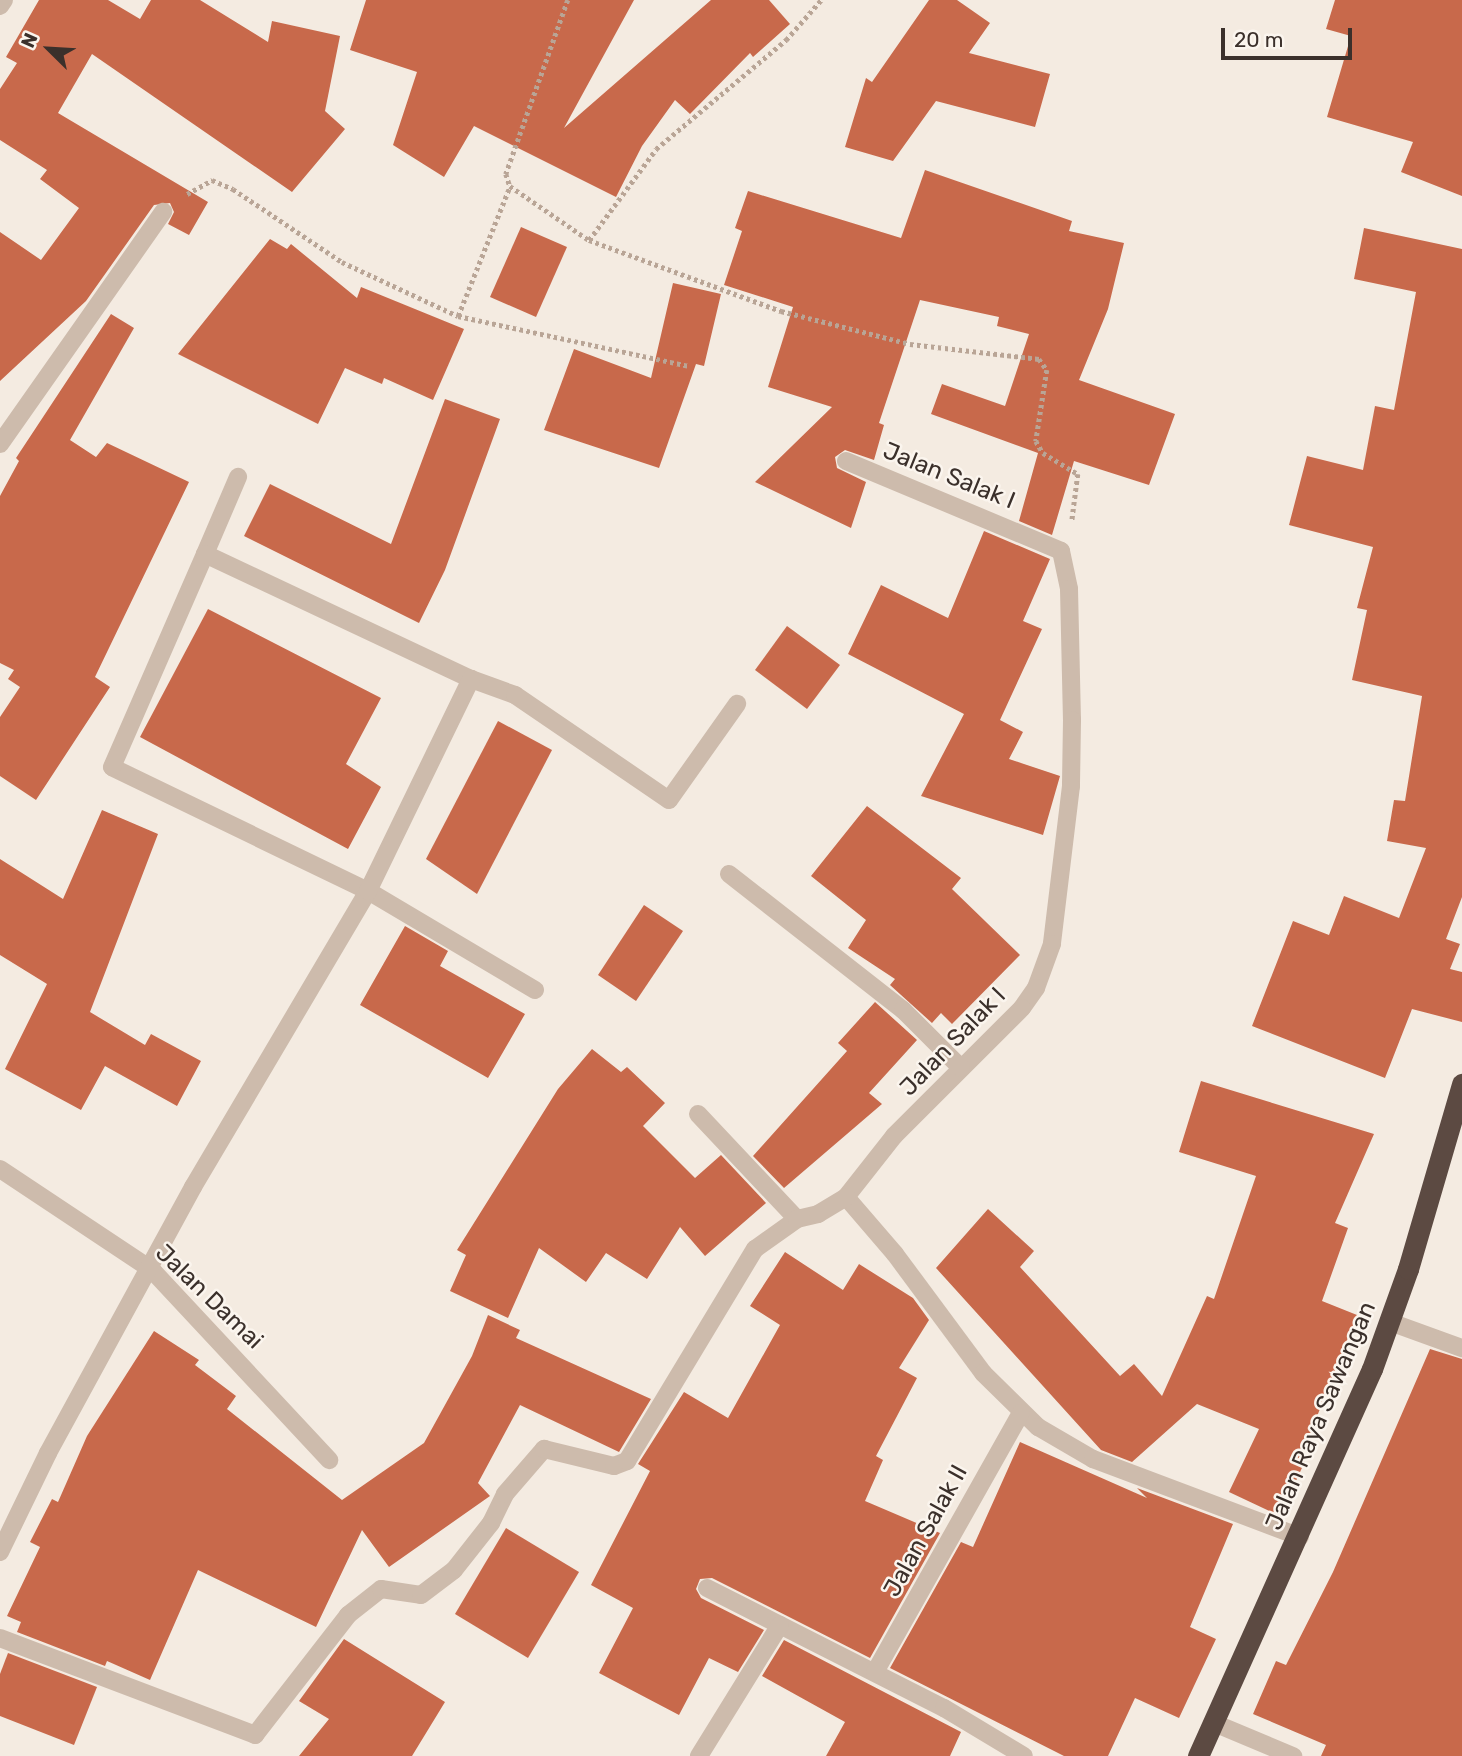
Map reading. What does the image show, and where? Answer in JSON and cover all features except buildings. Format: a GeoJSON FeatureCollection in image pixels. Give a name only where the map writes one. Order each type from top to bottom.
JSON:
{"type":"FeatureCollection","features":[{"type":"Feature","properties":{"kind":"highway","name":"Jalan Raya Sawangan"},"geometry":{"type":"LineString","coordinates":[[1198,1756],[1300,1537],[1390,1322],[1462,1083]]}},
{"type":"Feature","properties":{"kind":"street"},"geometry":{"type":"LineString","coordinates":[[0,6],[4,0]]}},
{"type":"Feature","properties":{"kind":"street"},"geometry":{"type":"LineString","coordinates":[[0,444],[163,212]]}},
{"type":"Feature","properties":{"kind":"street","name":"Jalan Salak I"},"geometry":{"type":"LineString","coordinates":[[846,461],[1051,544],[1065,560],[1072,664],[1071,786],[1052,944],[1036,988],[1022,1008],[894,1136],[846,1197]]}},
{"type":"Feature","properties":{"kind":"street"},"geometry":{"type":"LineString","coordinates":[[238,477],[112,767],[368,891],[535,990]]}},
{"type":"Feature","properties":{"kind":"street"},"geometry":{"type":"LineString","coordinates":[[205,554],[471,679],[515,695],[669,800],[737,704]]}},
{"type":"Feature","properties":{"kind":"street"},"geometry":{"type":"LineString","coordinates":[[0,1552],[48,1454],[152,1270],[193,1187],[368,891],[471,679]]}},
{"type":"Feature","properties":{"kind":"street"},"geometry":{"type":"LineString","coordinates":[[729,874],[903,1010],[961,1068]]}},
{"type":"Feature","properties":{"kind":"street"},"geometry":{"type":"LineString","coordinates":[[698,1114],[797,1219]]}},
{"type":"Feature","properties":{"kind":"street","name":"Jalan Damai"},"geometry":{"type":"LineString","coordinates":[[0,1169],[152,1270],[329,1460]]}},
{"type":"Feature","properties":{"kind":"street"},"geometry":{"type":"LineString","coordinates":[[0,1638],[255,1735],[348,1615],[381,1589],[421,1595],[454,1570],[491,1523],[505,1494],[544,1449],[614,1466],[627,1461],[755,1249],[797,1219],[818,1214],[846,1197],[895,1254],[983,1373],[1021,1413],[1063,1444],[1093,1459],[1300,1537]]}},
{"type":"Feature","properties":{"kind":"street"},"geometry":{"type":"LineString","coordinates":[[1390,1322],[1462,1349]]}},
{"type":"Feature","properties":{"kind":"street","name":"Jalan Salak II"},"geometry":{"type":"LineString","coordinates":[[875,1672],[1021,1413]]}},
{"type":"Feature","properties":{"kind":"street"},"geometry":{"type":"LineString","coordinates":[[707,1588],[875,1672],[1024,1756]]}},
{"type":"Feature","properties":{"kind":"street"},"geometry":{"type":"LineString","coordinates":[[699,1756],[780,1625]]}},
{"type":"Feature","properties":{"kind":"street"},"geometry":{"type":"LineString","coordinates":[[1214,1723],[1293,1756]]}},
{"type":"Feature","properties":{"kind":"path"},"geometry":{"type":"LineString","coordinates":[[568,0],[506,174],[510,186],[589,240],[781,311],[910,344],[1039,359],[1047,370],[1038,448],[1075,471],[1079,479],[1065,560]]}},
{"type":"Feature","properties":{"kind":"path"},"geometry":{"type":"LineString","coordinates":[[589,240],[656,149],[786,40],[821,0]]}},
{"type":"Feature","properties":{"kind":"path"},"geometry":{"type":"LineString","coordinates":[[163,212],[212,180],[233,188],[342,262],[458,316],[690,366]]}},
{"type":"Feature","properties":{"kind":"path"},"geometry":{"type":"LineString","coordinates":[[458,316],[510,186]]}}]}
